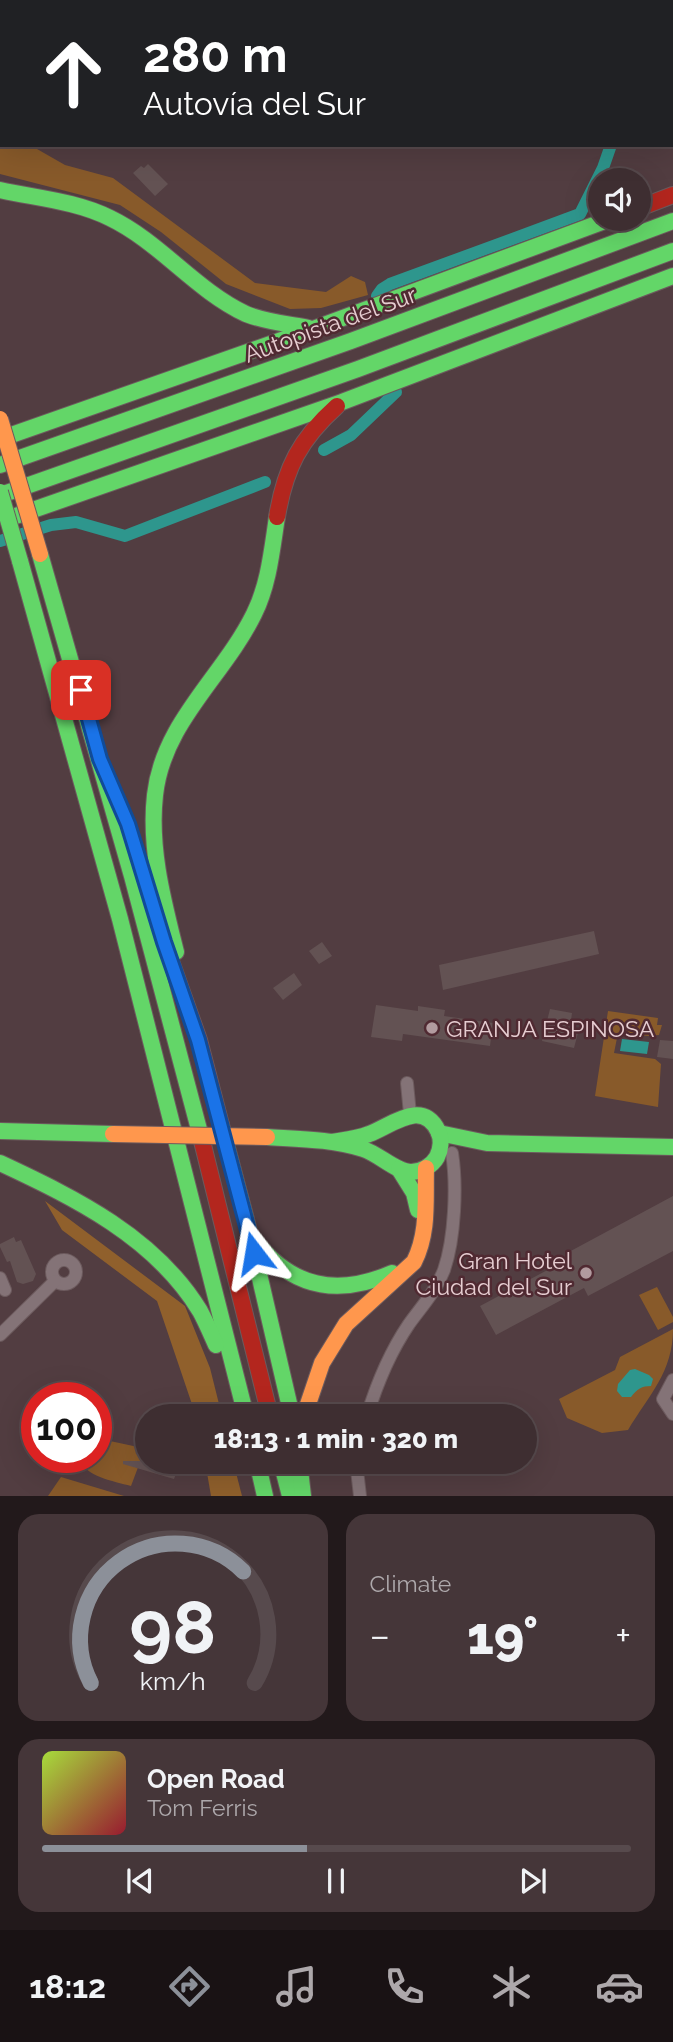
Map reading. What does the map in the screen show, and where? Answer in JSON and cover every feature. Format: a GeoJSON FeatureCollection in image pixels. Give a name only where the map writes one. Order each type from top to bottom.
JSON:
{"type":"FeatureCollection","features":[{"type":"Feature","properties":{"kind":"main road"},"geometry":{"type":"LineString","coordinates":[[0,190],[78,207],[109,217],[246,313],[278,324],[313,329]]}},
{"type":"Feature","properties":{"kind":"main road"},"geometry":{"type":"LineString","coordinates":[[651,203],[673,195]]}},
{"type":"Feature","properties":{"kind":"main road","name":"Autopista del Sur"},"geometry":{"type":"LineString","coordinates":[[0,465],[351,341],[673,221]]}},
{"type":"Feature","properties":{"kind":"main road"},"geometry":{"type":"LineString","coordinates":[[0,439],[313,329],[588,227]]}},
{"type":"Feature","properties":{"kind":"main road"},"geometry":{"type":"LineString","coordinates":[[243,1404],[120,919],[0,494],[358,369],[673,251]]}},
{"type":"Feature","properties":{"kind":"main road"},"geometry":{"type":"LineString","coordinates":[[0,521],[342,402],[673,276]]}},
{"type":"Feature","properties":{"kind":"main road"},"geometry":{"type":"LineString","coordinates":[[181,986],[178,958],[157,872],[152,836],[152,803],[158,773],[185,712],[258,606],[270,569],[282,493],[289,468],[299,448],[342,402]]}},
{"type":"Feature","properties":{"kind":"main road"},"geometry":{"type":"LineString","coordinates":[[0,419],[100,759],[183,1065],[267,1404]]}},
{"type":"Feature","properties":{"kind":"main road"},"geometry":{"type":"LineString","coordinates":[[100,759],[128,824],[164,942],[202,1052],[249,1231],[289,1404]]}},
{"type":"Feature","properties":{"kind":"main road"},"geometry":{"type":"LineString","coordinates":[[308,1404],[322,1363],[346,1324],[414,1262],[422,1249],[427,1222],[424,1196],[430,1165],[440,1148],[439,1133],[427,1119],[410,1114],[356,1139],[332,1142]]}},
{"type":"Feature","properties":{"kind":"main road"},"geometry":{"type":"LineString","coordinates":[[249,1231],[269,1259],[304,1281],[332,1287],[348,1287],[380,1280],[393,1273],[409,1258],[419,1236],[420,1222],[417,1203],[407,1181],[384,1152],[383,1138],[391,1123]]}},
{"type":"Feature","properties":{"kind":"main road"},"geometry":{"type":"LineString","coordinates":[[0,1131],[267,1137],[332,1142],[373,1152],[408,1172],[430,1165],[452,1153],[487,1143]]}},
{"type":"Feature","properties":{"kind":"main road"},"geometry":{"type":"LineString","coordinates":[[439,1133],[487,1143],[673,1147]]}},
{"type":"Feature","properties":{"kind":"main road"},"geometry":{"type":"LineString","coordinates":[[0,1163],[72,1197],[108,1220],[149,1251],[184,1285],[208,1322],[232,1404]]}},
{"type":"Feature","properties":{"kind":"main road"},"geometry":{"type":"LineString","coordinates":[[260,1474],[265,1496]]}},
{"type":"Feature","properties":{"kind":"main road"},"geometry":{"type":"LineString","coordinates":[[284,1474],[290,1496]]}},
{"type":"Feature","properties":{"kind":"main road"},"geometry":{"type":"LineString","coordinates":[[300,1474],[303,1496]]}},
{"type":"Feature","properties":{"kind":"street"},"geometry":{"type":"LineString","coordinates":[[407,1083],[410,1114]]}},
{"type":"Feature","properties":{"kind":"street"},"geometry":{"type":"LineString","coordinates":[[371,1404],[385,1364],[410,1323],[434,1292],[445,1268],[456,1174],[452,1153]]}},
{"type":"Feature","properties":{"kind":"street"},"geometry":{"type":"LineString","coordinates":[[0,1335],[55,1281]]}},
{"type":"Feature","properties":{"kind":"street"},"geometry":{"type":"LineString","coordinates":[[673,1380],[663,1399],[673,1414]]}},
{"type":"Feature","properties":{"kind":"street"},"geometry":{"type":"LineString","coordinates":[[357,1474],[360,1496]]}},
{"type":"Feature","properties":{"kind":"shaded area"},"geometry":{"type":"Polygon","coordinates":[[[0,147],[34,147],[65,165],[113,178],[255,283],[326,292],[351,276],[365,282],[368,295],[321,308],[290,309],[226,284],[161,232],[120,205],[0,174],[0,147]]]}},
{"type":"Feature","properties":{"kind":"shaded area"},"geometry":{"type":"Polygon","coordinates":[[[608,1011],[658,1018],[657,1025],[662,1025],[659,1035],[618,1033],[614,1053],[655,1059],[661,1064],[658,1107],[595,1096],[608,1011]]]}},
{"type":"Feature","properties":{"kind":"shaded area"},"geometry":{"type":"Polygon","coordinates":[[[45,1201],[185,1306],[210,1368],[219,1404],[192,1404],[157,1301],[62,1230],[45,1201]]]}},
{"type":"Feature","properties":{"kind":"shaded area"},"geometry":{"type":"Polygon","coordinates":[[[657,1287],[673,1317],[673,1322],[658,1330],[639,1295],[657,1287]]]}},
{"type":"Feature","properties":{"kind":"shaded area"},"geometry":{"type":"Polygon","coordinates":[[[673,1329],[669,1358],[664,1371],[628,1430],[602,1433],[567,1418],[559,1399],[615,1370],[620,1357],[673,1329]]]}},
{"type":"Feature","properties":{"kind":"shaded area"},"geometry":{"type":"Polygon","coordinates":[[[112,1441],[135,1446],[136,1474],[131,1486],[92,1473],[112,1473],[112,1441]]]}},
{"type":"Feature","properties":{"kind":"shaded area"},"geometry":{"type":"Polygon","coordinates":[[[207,1474],[236,1474],[242,1496],[211,1496],[207,1474]]]}},
{"type":"Feature","properties":{"kind":"shaded area"},"geometry":{"type":"Polygon","coordinates":[[[61,1477],[124,1496],[48,1496],[61,1477]]]}},
{"type":"Feature","properties":{"kind":"water"},"geometry":{"type":"Polygon","coordinates":[[[622,1039],[649,1042],[647,1054],[620,1051],[622,1039]]]}},
{"type":"Feature","properties":{"kind":"water"},"geometry":{"type":"Polygon","coordinates":[[[635,1369],[653,1379],[651,1386],[640,1388],[631,1397],[622,1397],[617,1391],[618,1384],[630,1370],[635,1369]]]}},
{"type":"Feature","properties":{"kind":"building"},"geometry":{"type":"Polygon","coordinates":[[[148,164],[168,184],[155,196],[133,173],[148,164]]]}},
{"type":"Feature","properties":{"kind":"building"},"geometry":{"type":"Polygon","coordinates":[[[594,931],[599,954],[443,990],[439,965],[594,931]]]}},
{"type":"Feature","properties":{"kind":"building"},"geometry":{"type":"Polygon","coordinates":[[[322,942],[332,956],[319,964],[309,951],[322,942]]]}},
{"type":"Feature","properties":{"kind":"building"},"geometry":{"type":"Polygon","coordinates":[[[294,973],[302,985],[283,1000],[273,988],[294,973]]]}},
{"type":"Feature","properties":{"kind":"building","name":"GRANJA ESPINOSA"},"geometry":{"type":"Polygon","coordinates":[[[376,1005],[418,1011],[418,1006],[445,1010],[444,1016],[493,1023],[490,1046],[403,1034],[402,1041],[371,1037],[376,1005]]]}},
{"type":"Feature","properties":{"kind":"building"},"geometry":{"type":"Polygon","coordinates":[[[550,1009],[572,1013],[570,1027],[579,1029],[574,1048],[542,1041],[550,1009]]]}},
{"type":"Feature","properties":{"kind":"building"},"geometry":{"type":"Polygon","coordinates":[[[660,1040],[673,1041],[673,1059],[657,1057],[660,1040]]]}},
{"type":"Feature","properties":{"kind":"building","name":"Gran Hotel Ciudad del Sur"},"geometry":{"type":"Polygon","coordinates":[[[673,1196],[673,1251],[588,1296],[584,1288],[496,1335],[480,1306],[570,1258],[567,1253],[673,1196]]]}},
{"type":"Feature","properties":{"kind":"building"},"geometry":{"type":"Polygon","coordinates":[[[14,1237],[16,1242],[21,1240],[36,1274],[33,1281],[23,1284],[17,1282],[10,1261],[7,1262],[0,1247],[0,1244],[14,1237]]]}},
{"type":"Feature","properties":{"kind":"building"},"geometry":{"type":"Polygon","coordinates":[[[123,1461],[135,1461],[135,1468],[123,1464],[123,1461]]]}},
{"type":"Feature","properties":{"kind":"building"},"geometry":{"type":"Polygon","coordinates":[[[157,1474],[176,1474],[174,1479],[157,1474]]]}},
{"type":"Feature","properties":{"kind":"waterway"},"geometry":{"type":"LineString","coordinates":[[377,296],[390,284],[580,214],[610,147]]}},
{"type":"Feature","properties":{"kind":"waterway"},"geometry":{"type":"LineString","coordinates":[[324,450],[351,435],[396,392]]}},
{"type":"Feature","properties":{"kind":"waterway"},"geometry":{"type":"LineString","coordinates":[[0,541],[51,525],[76,522],[125,536],[265,482]]}},
{"type":"Feature","properties":{"kind":"traffic: fast"},"geometry":{"type":"LineString","coordinates":[[0,190],[97,212],[128,228],[210,292],[246,314],[309,328]]}},
{"type":"Feature","properties":{"kind":"traffic: fast"},"geometry":{"type":"LineString","coordinates":[[0,465],[351,341],[673,221]]}},
{"type":"Feature","properties":{"kind":"traffic: fast"},"geometry":{"type":"LineString","coordinates":[[0,439],[313,329],[588,227]]}},
{"type":"Feature","properties":{"kind":"traffic: fast"},"geometry":{"type":"LineString","coordinates":[[1,495],[358,369],[673,251]]}},
{"type":"Feature","properties":{"kind":"traffic: fast"},"geometry":{"type":"LineString","coordinates":[[10,518],[342,402],[673,276]]}},
{"type":"Feature","properties":{"kind":"traffic: fast"},"geometry":{"type":"LineString","coordinates":[[0,492],[20,561]]}},
{"type":"Feature","properties":{"kind":"traffic: fast"},"geometry":{"type":"LineString","coordinates":[[176,952],[162,893],[154,835],[155,795],[160,769],[182,722],[227,659],[254,614],[267,579],[277,517]]}},
{"type":"Feature","properties":{"kind":"traffic: fast"},"geometry":{"type":"LineString","coordinates":[[40,554],[132,876],[201,1137]]}},
{"type":"Feature","properties":{"kind":"traffic: fast"},"geometry":{"type":"LineString","coordinates":[[20,561],[120,919],[243,1404]]}},
{"type":"Feature","properties":{"kind":"traffic: fast"},"geometry":{"type":"LineString","coordinates":[[267,1137],[339,1143],[369,1151],[399,1169],[411,1172],[422,1170],[432,1163],[437,1157],[440,1144],[438,1131],[431,1121],[424,1116],[415,1115],[364,1136],[332,1142]]}},
{"type":"Feature","properties":{"kind":"traffic: fast"},"geometry":{"type":"LineString","coordinates":[[221,1125],[289,1404]]}},
{"type":"Feature","properties":{"kind":"traffic: fast"},"geometry":{"type":"LineString","coordinates":[[0,1131],[113,1134]]}},
{"type":"Feature","properties":{"kind":"traffic: fast"},"geometry":{"type":"LineString","coordinates":[[439,1133],[487,1143],[673,1147]]}},
{"type":"Feature","properties":{"kind":"traffic: fast"},"geometry":{"type":"LineString","coordinates":[[0,1163],[57,1190],[137,1241],[182,1285],[200,1311],[216,1345]]}},
{"type":"Feature","properties":{"kind":"traffic: fast"},"geometry":{"type":"LineString","coordinates":[[399,1169],[414,1193],[418,1210]]}},
{"type":"Feature","properties":{"kind":"traffic: fast"},"geometry":{"type":"LineString","coordinates":[[254,1239],[268,1256],[283,1268],[299,1278],[316,1283],[352,1285],[392,1273]]}},
{"type":"Feature","properties":{"kind":"traffic: fast"},"geometry":{"type":"LineString","coordinates":[[260,1474],[265,1496]]}},
{"type":"Feature","properties":{"kind":"traffic: fast"},"geometry":{"type":"LineString","coordinates":[[284,1474],[290,1496]]}},
{"type":"Feature","properties":{"kind":"traffic: fast"},"geometry":{"type":"LineString","coordinates":[[300,1474],[303,1496]]}},
{"type":"Feature","properties":{"kind":"traffic: slow"},"geometry":{"type":"LineString","coordinates":[[0,419],[40,554]]}},
{"type":"Feature","properties":{"kind":"traffic: slow"},"geometry":{"type":"LineString","coordinates":[[113,1134],[267,1137]]}},
{"type":"Feature","properties":{"kind":"traffic: slow"},"geometry":{"type":"LineString","coordinates":[[308,1404],[322,1363],[346,1324],[414,1262],[424,1228],[426,1168]]}},
{"type":"Feature","properties":{"kind":"traffic: jam"},"geometry":{"type":"LineString","coordinates":[[651,203],[673,195]]}},
{"type":"Feature","properties":{"kind":"traffic: jam"},"geometry":{"type":"LineString","coordinates":[[277,517],[280,500],[296,456],[313,430],[337,406]]}},
{"type":"Feature","properties":{"kind":"traffic: jam"},"geometry":{"type":"LineString","coordinates":[[162,936],[199,1040],[221,1125]]}},
{"type":"Feature","properties":{"kind":"traffic: jam"},"geometry":{"type":"LineString","coordinates":[[201,1137],[267,1404]]}},
{"type":"Feature","properties":{"kind":"place","name":"GRANJA ESPINOSA"},"geometry":{"type":"Point","coordinates":[432,1028]}},
{"type":"Feature","properties":{"kind":"place","name":"Gran Hotel Ciudad del Sur"},"geometry":{"type":"Point","coordinates":[586,1273]}},
{"type":"Feature","properties":{"kind":"route"},"geometry":{"type":"LineString","coordinates":[[81,690],[100,759],[128,824],[164,942],[198,1040],[254,1253]]}}]}
